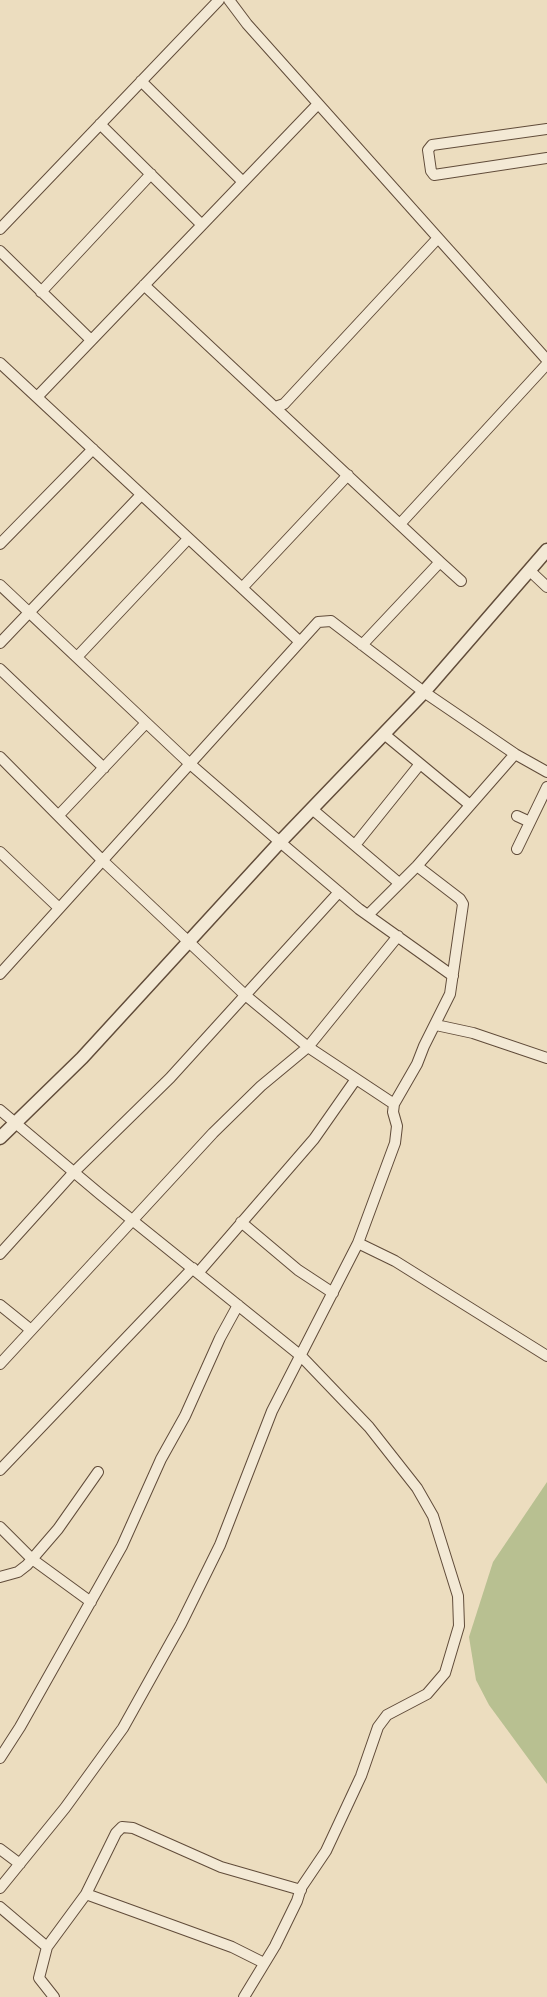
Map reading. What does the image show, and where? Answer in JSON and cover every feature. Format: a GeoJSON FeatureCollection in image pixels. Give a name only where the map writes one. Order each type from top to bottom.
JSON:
{"type":"FeatureCollection","features":[{"type":"Feature","properties":{"kind":"street"},"geometry":{"type":"LineString","coordinates":[[0,229],[219,0]]}},
{"type":"Feature","properties":{"kind":"street"},"geometry":{"type":"LineString","coordinates":[[229,0],[547,362],[400,524]]}},
{"type":"Feature","properties":{"kind":"street"},"geometry":{"type":"LineString","coordinates":[[141,81],[243,182]]}},
{"type":"Feature","properties":{"kind":"street"},"geometry":{"type":"LineString","coordinates":[[37,397],[318,104]]}},
{"type":"Feature","properties":{"kind":"street"},"geometry":{"type":"LineString","coordinates":[[100,124],[202,225]]}},
{"type":"Feature","properties":{"kind":"street"},"geometry":{"type":"LineString","coordinates":[[547,129],[432,145],[428,150],[431,171],[435,175],[547,158]]}},
{"type":"Feature","properties":{"kind":"street"},"geometry":{"type":"LineString","coordinates":[[41,292],[151,174]]}},
{"type":"Feature","properties":{"kind":"street"},"geometry":{"type":"LineString","coordinates":[[275,407],[284,404],[438,238]]}},
{"type":"Feature","properties":{"kind":"street"},"geometry":{"type":"LineString","coordinates":[[0,251],[91,341]]}},
{"type":"Feature","properties":{"kind":"street"},"geometry":{"type":"LineString","coordinates":[[144,285],[461,581]]}},
{"type":"Feature","properties":{"kind":"street"},"geometry":{"type":"LineString","coordinates":[[0,363],[299,641]]}},
{"type":"Feature","properties":{"kind":"street"},"geometry":{"type":"LineString","coordinates":[[0,544],[93,449]]}},
{"type":"Feature","properties":{"kind":"street"},"geometry":{"type":"LineString","coordinates":[[242,588],[348,475]]}},
{"type":"Feature","properties":{"kind":"street"},"geometry":{"type":"LineString","coordinates":[[0,643],[141,495]]}},
{"type":"Feature","properties":{"kind":"street"},"geometry":{"type":"LineString","coordinates":[[77,657],[188,539]]}},
{"type":"Feature","properties":{"kind":"street"},"geometry":{"type":"LineString","coordinates":[[0,1138],[82,1058],[280,842],[424,692],[547,550]]}},
{"type":"Feature","properties":{"kind":"street"},"geometry":{"type":"LineString","coordinates":[[362,645],[440,562]]}},
{"type":"Feature","properties":{"kind":"street"},"geometry":{"type":"LineString","coordinates":[[529,570],[547,587]]}},
{"type":"Feature","properties":{"kind":"street"},"geometry":{"type":"LineString","coordinates":[[0,585],[189,763],[280,842],[368,915],[453,976]]}},
{"type":"Feature","properties":{"kind":"street"},"geometry":{"type":"LineString","coordinates":[[0,974],[318,622],[331,621],[424,692],[547,772]]}},
{"type":"Feature","properties":{"kind":"street"},"geometry":{"type":"LineString","coordinates":[[0,670],[104,768]]}},
{"type":"Feature","properties":{"kind":"street"},"geometry":{"type":"LineString","coordinates":[[59,815],[146,723]]}},
{"type":"Feature","properties":{"kind":"street"},"geometry":{"type":"LineString","coordinates":[[384,734],[470,805]]}},
{"type":"Feature","properties":{"kind":"street"},"geometry":{"type":"LineString","coordinates":[[368,915],[417,866],[516,754]]}},
{"type":"Feature","properties":{"kind":"street"},"geometry":{"type":"LineString","coordinates":[[0,757],[102,860],[244,994],[308,1047],[394,1104]]}},
{"type":"Feature","properties":{"kind":"street"},"geometry":{"type":"LineString","coordinates":[[355,845],[420,764]]}},
{"type":"Feature","properties":{"kind":"street"},"geometry":{"type":"LineString","coordinates":[[517,849],[547,788]]}},
{"type":"Feature","properties":{"kind":"street"},"geometry":{"type":"LineString","coordinates":[[313,808],[400,883]]}},
{"type":"Feature","properties":{"kind":"street"},"geometry":{"type":"LineString","coordinates":[[517,816],[530,822]]}},
{"type":"Feature","properties":{"kind":"street"},"geometry":{"type":"LineString","coordinates":[[0,852],[59,908]]}},
{"type":"Feature","properties":{"kind":"street"},"geometry":{"type":"LineString","coordinates":[[0,1888],[65,1808],[123,1728],[181,1624],[220,1545],[272,1411],[358,1243],[395,1143],[397,1126],[394,1104],[448,1002],[453,976],[463,904],[417,866]]}},
{"type":"Feature","properties":{"kind":"street"},"geometry":{"type":"LineString","coordinates":[[0,1254],[74,1172],[170,1078],[339,892]]}},
{"type":"Feature","properties":{"kind":"street"},"geometry":{"type":"LineString","coordinates":[[0,1364],[213,1133],[261,1086],[308,1047],[398,936]]}},
{"type":"Feature","properties":{"kind":"street"},"geometry":{"type":"LineString","coordinates":[[436,1025],[473,1033],[547,1058]]}},
{"type":"Feature","properties":{"kind":"street"},"geometry":{"type":"LineString","coordinates":[[0,1470],[241,1222],[320,1131],[356,1079]]}},
{"type":"Feature","properties":{"kind":"street"},"geometry":{"type":"LineString","coordinates":[[0,1110],[301,1356],[369,1427],[417,1488],[433,1516],[458,1596],[459,1626],[445,1673],[427,1694],[387,1715],[378,1727],[361,1776],[333,1836],[244,1997]]}},
{"type":"Feature","properties":{"kind":"street"},"geometry":{"type":"LineString","coordinates":[[241,1222],[298,1269],[333,1293]]}},
{"type":"Feature","properties":{"kind":"street"},"geometry":{"type":"LineString","coordinates":[[358,1243],[395,1261],[547,1356]]}},
{"type":"Feature","properties":{"kind":"street"},"geometry":{"type":"LineString","coordinates":[[0,1305],[31,1330]]}},
{"type":"Feature","properties":{"kind":"street"},"geometry":{"type":"LineString","coordinates":[[0,1758],[91,1602],[131,1527],[161,1459],[185,1416],[220,1338],[238,1306]]}},
{"type":"Feature","properties":{"kind":"street"},"geometry":{"type":"LineString","coordinates":[[0,1577],[18,1572],[32,1559],[58,1529],[98,1472]]}},
{"type":"Feature","properties":{"kind":"street"},"geometry":{"type":"LineString","coordinates":[[0,1527],[32,1559],[91,1602]]}},
{"type":"Feature","properties":{"kind":"street"},"geometry":{"type":"LineString","coordinates":[[54,1997],[39,1978],[47,1947],[86,1894],[116,1833],[127,1826],[221,1867],[301,1890]]}},
{"type":"Feature","properties":{"kind":"street"},"geometry":{"type":"LineString","coordinates":[[0,1849],[20,1864]]}},
{"type":"Feature","properties":{"kind":"street"},"geometry":{"type":"LineString","coordinates":[[86,1894],[232,1947],[264,1963]]}},
{"type":"Feature","properties":{"kind":"street"},"geometry":{"type":"LineString","coordinates":[[0,1907],[47,1947]]}},
{"type":"Feature","properties":{"kind":"green space"},"geometry":{"type":"Polygon","coordinates":[[[547,1482],[547,1784],[489,1705],[476,1680],[469,1637],[493,1562],[547,1482]]]}}]}
